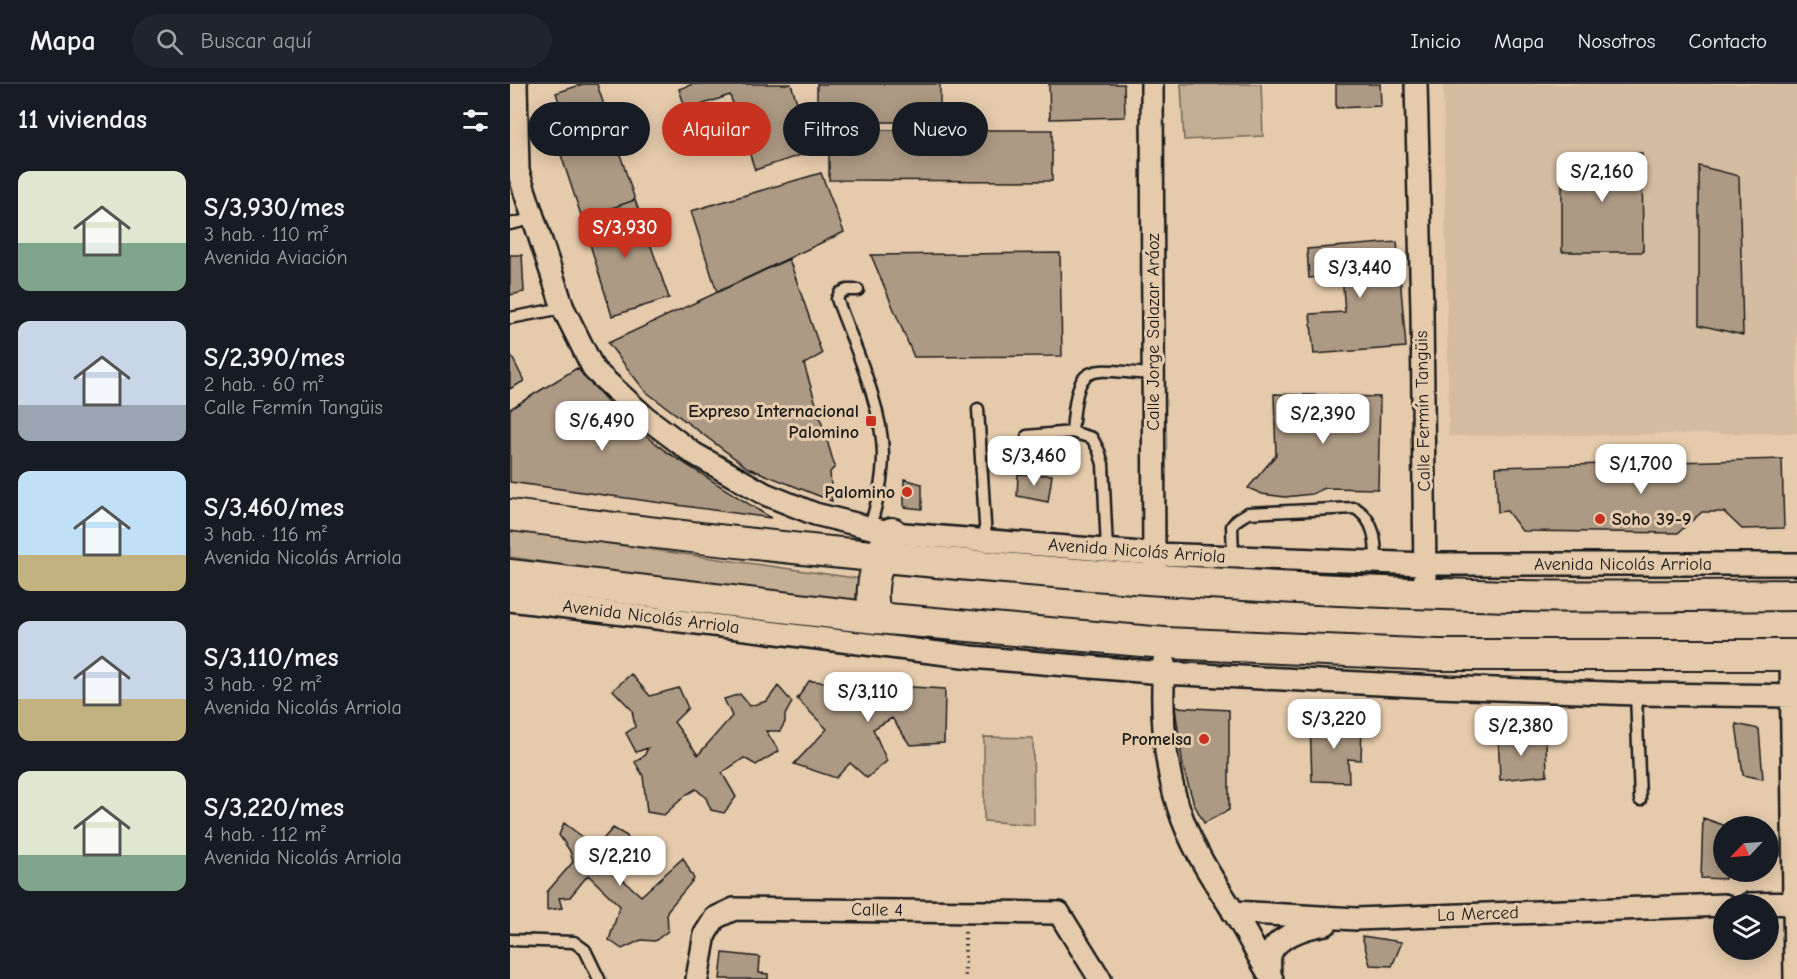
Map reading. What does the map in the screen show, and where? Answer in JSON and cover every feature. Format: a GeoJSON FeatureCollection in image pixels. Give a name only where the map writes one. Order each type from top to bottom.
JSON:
{"type":"FeatureCollection","features":[{"type":"Feature","properties":{"kind":"main road","name":"Avenida Nicolás Arriola"},"geometry":{"type":"LineString","coordinates":[[510,515],[676,536],[881,539],[1154,567],[1425,579],[1575,597],[1797,595]]}},
{"type":"Feature","properties":{"kind":"main road"},"geometry":{"type":"LineString","coordinates":[[876,618],[871,594],[881,539]]}},
{"type":"Feature","properties":{"kind":"main road","name":"Avenida Nicolás Arriola"},"geometry":{"type":"LineString","coordinates":[[510,574],[876,618],[1165,643],[1439,655],[1794,655]]}},
{"type":"Feature","properties":{"kind":"street","name":"Avenida Nicolás Arriola"},"geometry":{"type":"LineString","coordinates":[[516,84],[513,133],[518,171],[563,308],[594,370],[644,416],[693,453],[765,494],[881,539],[986,540],[1107,550],[1154,567],[1233,557],[1376,563],[1425,579],[1797,564]]}},
{"type":"Feature","properties":{"kind":"street","name":"Calle Jorge Salazar Aráoz"},"geometry":{"type":"LineString","coordinates":[[1152,84],[1154,567]]}},
{"type":"Feature","properties":{"kind":"street","name":"Calle Fermín Tangüis"},"geometry":{"type":"LineString","coordinates":[[1416,84],[1422,310],[1425,579]]}},
{"type":"Feature","properties":{"kind":"street","name":"Avenida Nicolás Arriola"},"geometry":{"type":"LineString","coordinates":[[510,600],[971,657],[1163,673],[1438,687],[1636,694],[1794,696]]}},
{"type":"Feature","properties":{"kind":"street"},"geometry":{"type":"LineString","coordinates":[[1165,643],[1163,673],[1166,747],[1178,806],[1186,830],[1209,876],[1271,977]]}},
{"type":"Feature","properties":{"kind":"street"},"geometry":{"type":"LineString","coordinates":[[1794,655],[1795,979]]}},
{"type":"Feature","properties":{"kind":"street"},"geometry":{"type":"LineString","coordinates":[[1779,903],[1796,903]]}},
{"type":"Feature","properties":{"kind":"street","name":"La Merced"},"geometry":{"type":"LineString","coordinates":[[1233,912],[1356,919],[1713,905]]}},
{"type":"Feature","properties":{"kind":"street","name":"Calle 4"},"geometry":{"type":"LineString","coordinates":[[697,979],[705,934],[715,918],[734,909],[1059,912],[1100,979]]}},
{"type":"Feature","properties":{"kind":"street"},"geometry":{"type":"LineString","coordinates":[[1271,977],[1270,954],[1287,936],[1299,930],[1356,919]]}},
{"type":"Feature","properties":{"kind":"lane"},"geometry":{"type":"LineString","coordinates":[[510,224],[532,219]]}},
{"type":"Feature","properties":{"kind":"lane"},"geometry":{"type":"LineString","coordinates":[[858,291],[847,290],[840,293],[837,298],[877,413],[883,454],[880,494],[881,539]]}},
{"type":"Feature","properties":{"kind":"lane"},"geometry":{"type":"LineString","coordinates":[[510,318],[563,308]]}},
{"type":"Feature","properties":{"kind":"lane"},"geometry":{"type":"LineString","coordinates":[[1072,432],[1078,385],[1089,372],[1099,370],[1154,374]]}},
{"type":"Feature","properties":{"kind":"lane"},"geometry":{"type":"LineString","coordinates":[[978,409],[986,540]]}},
{"type":"Feature","properties":{"kind":"lane"},"geometry":{"type":"LineString","coordinates":[[1027,436],[1072,432],[1092,438],[1103,464],[1107,550]]}},
{"type":"Feature","properties":{"kind":"lane"},"geometry":{"type":"LineString","coordinates":[[1233,557],[1232,526],[1248,513],[1355,508],[1365,514],[1371,525],[1376,544],[1376,563]]}},
{"type":"Feature","properties":{"kind":"lane"},"geometry":{"type":"LineString","coordinates":[[1636,694],[1640,800]]}},
{"type":"Feature","properties":{"kind":"lane"},"geometry":{"type":"LineString","coordinates":[[510,940],[574,942],[585,950],[599,979]]}},
{"type":"Feature","properties":{"kind":"path"},"geometry":{"type":"LineString","coordinates":[[964,911],[965,979]]}},
{"type":"Feature","properties":{"kind":"shaded area"},"geometry":{"type":"Polygon","coordinates":[[[1181,84],[1261,84],[1263,136],[1184,140],[1181,84]]]}},
{"type":"Feature","properties":{"kind":"shaded area"},"geometry":{"type":"Polygon","coordinates":[[[1443,84],[1797,84],[1797,433],[1449,436],[1443,84]]]}},
{"type":"Feature","properties":{"kind":"shaded area"},"geometry":{"type":"Polygon","coordinates":[[[510,530],[862,579],[858,582],[855,601],[857,609],[510,557],[510,530]]]}},
{"type":"Feature","properties":{"kind":"shaded area"},"geometry":{"type":"Polygon","coordinates":[[[984,737],[1033,738],[1034,825],[984,821],[984,737]]]}},
{"type":"Feature","properties":{"kind":"building"},"geometry":{"type":"Polygon","coordinates":[[[583,84],[597,84],[603,102],[559,102],[556,93],[583,84]]]}},
{"type":"Feature","properties":{"kind":"building"},"geometry":{"type":"Polygon","coordinates":[[[693,84],[791,84],[797,102],[783,102],[783,156],[798,156],[755,170],[750,156],[771,156],[771,102],[732,102],[730,95],[709,102],[683,102],[679,89],[693,84]]]}},
{"type":"Feature","properties":{"kind":"building"},"geometry":{"type":"Polygon","coordinates":[[[817,84],[940,84],[940,102],[892,102],[892,122],[880,122],[880,102],[817,102],[817,84]]]}},
{"type":"Feature","properties":{"kind":"building"},"geometry":{"type":"Polygon","coordinates":[[[1049,84],[1124,84],[1125,117],[1050,119],[1049,84]]]}},
{"type":"Feature","properties":{"kind":"building"},"geometry":{"type":"Polygon","coordinates":[[[1336,84],[1380,84],[1381,106],[1336,108],[1336,84]]]}},
{"type":"Feature","properties":{"kind":"building"},"geometry":{"type":"Polygon","coordinates":[[[880,130],[892,130],[892,156],[988,156],[988,130],[1052,130],[1052,181],[829,180],[829,156],[880,156],[880,130]]]}},
{"type":"Feature","properties":{"kind":"building"},"geometry":{"type":"Polygon","coordinates":[[[1562,153],[1642,153],[1643,252],[1562,252],[1562,153]]]}},
{"type":"Feature","properties":{"kind":"building"},"geometry":{"type":"Polygon","coordinates":[[[561,156],[621,156],[635,200],[582,218],[561,156]]]}},
{"type":"Feature","properties":{"kind":"building"},"geometry":{"type":"Polygon","coordinates":[[[1699,166],[1739,176],[1743,335],[1699,325],[1699,166]]]}},
{"type":"Feature","properties":{"kind":"building"},"geometry":{"type":"Polygon","coordinates":[[[821,173],[844,232],[717,292],[691,211],[821,173]]]}},
{"type":"Feature","properties":{"kind":"building"},"geometry":{"type":"Polygon","coordinates":[[[635,200],[669,298],[612,316],[582,218],[635,200]]]}},
{"type":"Feature","properties":{"kind":"building"},"geometry":{"type":"Polygon","coordinates":[[[1397,242],[1406,347],[1314,354],[1310,314],[1345,312],[1342,275],[1309,278],[1307,249],[1397,242]]]}},
{"type":"Feature","properties":{"kind":"building"},"geometry":{"type":"Polygon","coordinates":[[[1060,253],[1062,356],[914,357],[871,255],[1060,253]]]}},
{"type":"Feature","properties":{"kind":"building"},"geometry":{"type":"Polygon","coordinates":[[[510,255],[522,255],[524,292],[510,295],[510,255]]]}},
{"type":"Feature","properties":{"kind":"building"},"geometry":{"type":"Polygon","coordinates":[[[789,259],[822,354],[804,364],[835,467],[830,472],[832,501],[748,468],[645,391],[608,343],[789,259]]]}},
{"type":"Feature","properties":{"kind":"building"},"geometry":{"type":"Polygon","coordinates":[[[510,353],[524,381],[510,389],[510,353]]]}},
{"type":"Feature","properties":{"kind":"building"},"geometry":{"type":"Polygon","coordinates":[[[577,368],[620,415],[668,453],[771,518],[510,482],[510,409],[577,368]]]}},
{"type":"Feature","properties":{"kind":"building"},"geometry":{"type":"Polygon","coordinates":[[[1274,394],[1380,397],[1378,489],[1325,488],[1312,494],[1285,497],[1262,494],[1248,488],[1276,455],[1274,394]]]}},
{"type":"Feature","properties":{"kind":"building"},"geometry":{"type":"Polygon","coordinates":[[[1782,459],[1784,528],[1742,529],[1724,512],[1702,512],[1678,533],[1522,531],[1507,511],[1498,512],[1496,467],[1782,459]]]}},
{"type":"Feature","properties":{"kind":"building"},"geometry":{"type":"Polygon","coordinates":[[[1018,474],[1052,475],[1048,502],[1017,496],[1018,474]]]}},
{"type":"Feature","properties":{"kind":"building"},"geometry":{"type":"Polygon","coordinates":[[[904,479],[922,484],[922,509],[904,507],[904,479]]]}},
{"type":"Feature","properties":{"kind":"building"},"geometry":{"type":"Polygon","coordinates":[[[631,674],[650,696],[679,688],[688,708],[674,722],[698,755],[732,716],[724,699],[740,694],[750,706],[767,701],[778,686],[792,702],[780,731],[766,731],[779,751],[756,765],[744,758],[722,773],[736,797],[724,813],[711,810],[706,798],[696,789],[664,815],[647,812],[643,776],[635,762],[644,756],[648,748],[636,752],[626,733],[635,727],[632,710],[613,690],[631,674]]]}},
{"type":"Feature","properties":{"kind":"building"},"geometry":{"type":"Polygon","coordinates":[[[809,681],[945,689],[944,743],[910,745],[892,718],[873,729],[887,761],[867,778],[850,763],[836,778],[794,764],[827,729],[797,699],[809,681]]]}},
{"type":"Feature","properties":{"kind":"building","name":"Promelsa"},"geometry":{"type":"Polygon","coordinates":[[[1175,707],[1229,710],[1229,810],[1204,823],[1194,804],[1183,767],[1175,707]]]}},
{"type":"Feature","properties":{"kind":"building"},"geometry":{"type":"Polygon","coordinates":[[[1310,721],[1362,723],[1361,760],[1348,759],[1349,782],[1312,781],[1310,721]]]}},
{"type":"Feature","properties":{"kind":"building"},"geometry":{"type":"Polygon","coordinates":[[[1736,724],[1759,729],[1763,779],[1743,775],[1736,724]]]}},
{"type":"Feature","properties":{"kind":"building"},"geometry":{"type":"Polygon","coordinates":[[[1498,731],[1546,741],[1547,775],[1500,780],[1498,731]]]}},
{"type":"Feature","properties":{"kind":"building"},"geometry":{"type":"Polygon","coordinates":[[[1703,818],[1713,821],[1713,878],[1701,878],[1703,818]]]}},
{"type":"Feature","properties":{"kind":"building"},"geometry":{"type":"Polygon","coordinates":[[[564,823],[596,847],[613,828],[627,836],[630,849],[612,870],[641,896],[683,858],[694,879],[667,911],[668,931],[655,941],[641,940],[622,949],[609,940],[620,906],[588,875],[570,897],[559,898],[562,908],[547,910],[547,892],[573,862],[570,851],[559,835],[564,823]]]}},
{"type":"Feature","properties":{"kind":"building"},"geometry":{"type":"Polygon","coordinates":[[[1362,936],[1402,942],[1392,966],[1370,965],[1362,936]]]}},
{"type":"Feature","properties":{"kind":"building"},"geometry":{"type":"Polygon","coordinates":[[[723,953],[760,957],[759,973],[768,974],[768,979],[720,979],[723,953]]]}},
{"type":"Feature","properties":{"kind":"place","name":"Expreso Internacional Palomino"},"geometry":{"type":"Point","coordinates":[871,421]}},
{"type":"Feature","properties":{"kind":"place","name":"Palomino"},"geometry":{"type":"Point","coordinates":[907,492]}},
{"type":"Feature","properties":{"kind":"place","name":"Soho 39-9"},"geometry":{"type":"Point","coordinates":[1600,519]}},
{"type":"Feature","properties":{"kind":"place","name":"Promelsa"},"geometry":{"type":"Point","coordinates":[1204,739]}}]}
